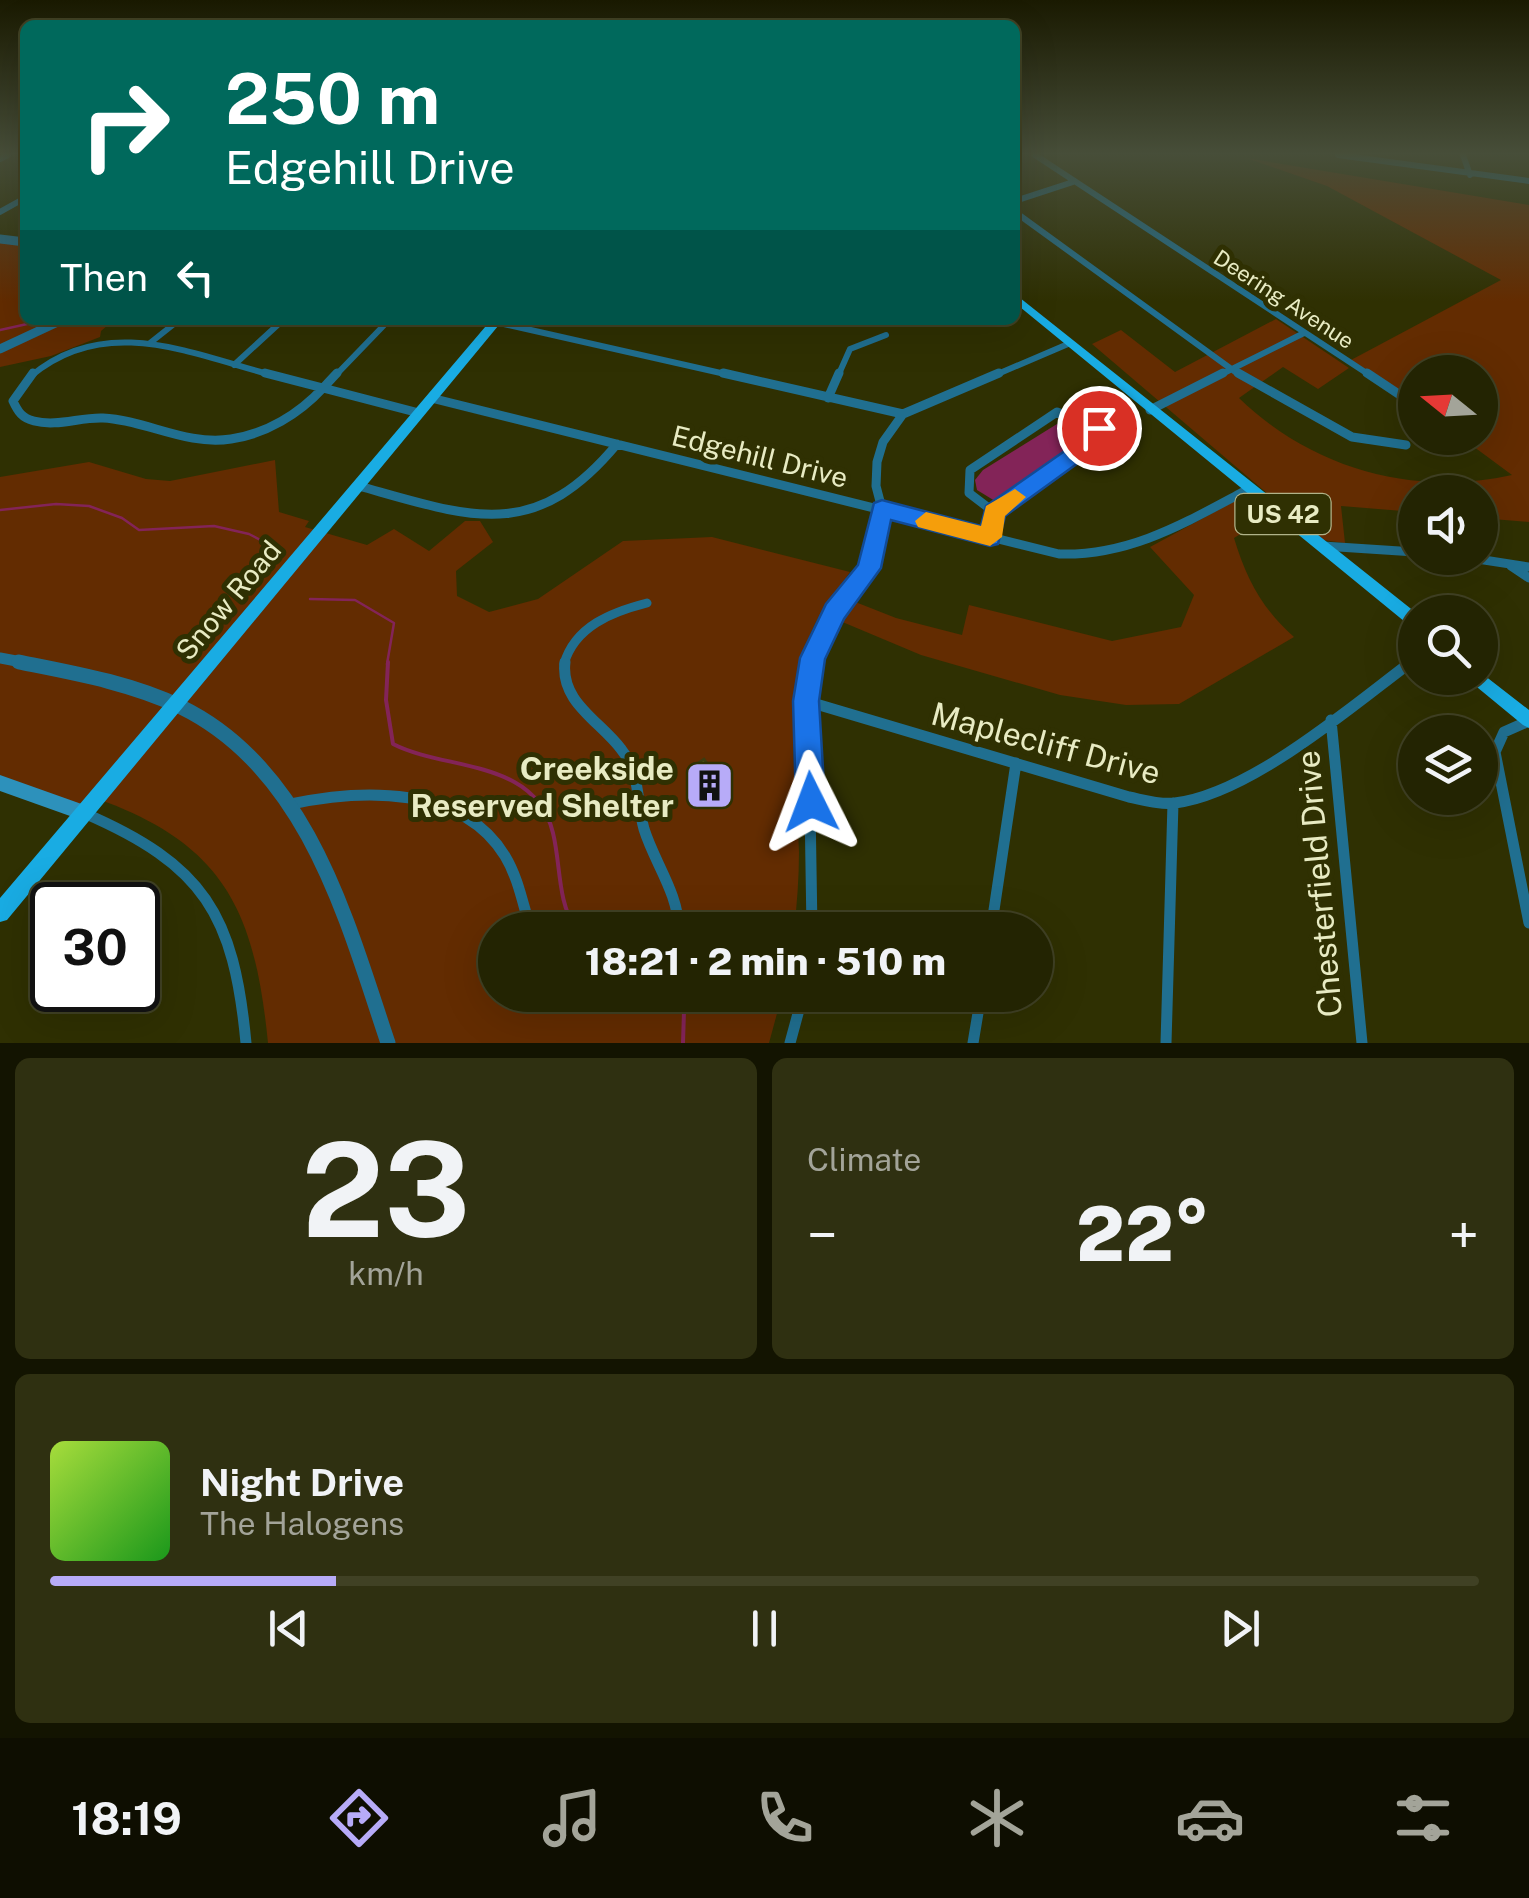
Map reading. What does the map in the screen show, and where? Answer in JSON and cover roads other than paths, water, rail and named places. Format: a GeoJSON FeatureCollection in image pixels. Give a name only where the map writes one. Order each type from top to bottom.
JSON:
{"type":"FeatureCollection","features":[{"type":"Feature","properties":{"kind":"main road","name":"US 42"},"geometry":{"type":"LineString","coordinates":[[1020,302],[1398,607]]}},
{"type":"Feature","properties":{"kind":"main road","name":"Snow Road"},"geometry":{"type":"LineString","coordinates":[[0,914],[493,325]]}},
{"type":"Feature","properties":{"kind":"main road","name":"US 42"},"geometry":{"type":"LineString","coordinates":[[1150,410],[1154,418],[1398,619]]}},
{"type":"Feature","properties":{"kind":"main road"},"geometry":{"type":"LineString","coordinates":[[1498,694],[1529,720]]}},
{"type":"Feature","properties":{"kind":"main road"},"geometry":{"type":"LineString","coordinates":[[0,783],[84,813]]}},
{"type":"Feature","properties":{"kind":"street","name":"Deering Avenue"},"geometry":{"type":"LineString","coordinates":[[1106,204],[1398,393]]}},
{"type":"Feature","properties":{"kind":"street"},"geometry":{"type":"LineString","coordinates":[[1020,216],[1232,370],[1352,437],[1398,444]]}},
{"type":"Feature","properties":{"kind":"street"},"geometry":{"type":"LineString","coordinates":[[0,349],[51,325]]}},
{"type":"Feature","properties":{"kind":"street"},"geometry":{"type":"LineString","coordinates":[[150,343],[173,325]]}},
{"type":"Feature","properties":{"kind":"street"},"geometry":{"type":"LineString","coordinates":[[234,365],[278,325]]}},
{"type":"Feature","properties":{"kind":"street"},"geometry":{"type":"LineString","coordinates":[[384,325],[324,388],[296,413],[272,426],[212,442],[118,420],[41,422],[19,414],[14,401],[30,376],[62,357],[104,343],[150,343],[324,388],[419,413]]}},
{"type":"Feature","properties":{"kind":"street"},"geometry":{"type":"LineString","coordinates":[[513,325],[903,414]]}},
{"type":"Feature","properties":{"kind":"street"},"geometry":{"type":"LineString","coordinates":[[1150,410],[1304,333]]}},
{"type":"Feature","properties":{"kind":"street"},"geometry":{"type":"LineString","coordinates":[[828,398],[850,349],[886,334]]}},
{"type":"Feature","properties":{"kind":"street"},"geometry":{"type":"LineString","coordinates":[[812,912],[806,701],[817,646],[835,612],[869,568],[882,509],[876,486],[883,442],[903,414],[1068,344]]}},
{"type":"Feature","properties":{"kind":"street","name":"Edgehill Drive"},"geometry":{"type":"LineString","coordinates":[[431,398],[1060,554],[1108,554],[1137,547],[1244,492]]}},
{"type":"Feature","properties":{"kind":"street"},"geometry":{"type":"LineString","coordinates":[[990,537],[994,512],[1100,437],[1099,428],[1058,412],[970,470],[969,492],[994,512]]}},
{"type":"Feature","properties":{"kind":"street"},"geometry":{"type":"LineString","coordinates":[[359,486],[464,515],[504,516],[583,486],[617,444]]}},
{"type":"Feature","properties":{"kind":"street"},"geometry":{"type":"LineString","coordinates":[[1323,546],[1398,551]]}},
{"type":"Feature","properties":{"kind":"street"},"geometry":{"type":"LineString","coordinates":[[1498,563],[1529,567]]}},
{"type":"Feature","properties":{"kind":"street"},"geometry":{"type":"LineString","coordinates":[[1508,565],[1529,578]]}},
{"type":"Feature","properties":{"kind":"street"},"geometry":{"type":"LineString","coordinates":[[647,602],[608,613],[584,628],[569,650],[566,676],[576,702],[624,752],[633,767],[645,830],[678,912]]}},
{"type":"Feature","properties":{"kind":"street"},"geometry":{"type":"LineString","coordinates":[[0,658],[100,678],[176,705],[229,740],[292,804],[317,848],[344,912],[388,1043]]}},
{"type":"Feature","properties":{"kind":"street","name":"Maplecliff Drive"},"geometry":{"type":"LineString","coordinates":[[806,701],[1129,797],[1173,803],[1225,788],[1398,671]]}},
{"type":"Feature","properties":{"kind":"street","name":"Chesterfield Drive"},"geometry":{"type":"LineString","coordinates":[[1331,720],[1362,1043]]}},
{"type":"Feature","properties":{"kind":"street"},"geometry":{"type":"LineString","coordinates":[[1529,720],[1504,732],[1495,752],[1529,924]]}},
{"type":"Feature","properties":{"kind":"street"},"geometry":{"type":"LineString","coordinates":[[994,912],[1016,764]]}},
{"type":"Feature","properties":{"kind":"street"},"geometry":{"type":"LineString","coordinates":[[292,804],[328,796],[384,795],[428,803],[456,814],[480,828],[502,851],[525,912]]}},
{"type":"Feature","properties":{"kind":"street"},"geometry":{"type":"LineString","coordinates":[[1166,1043],[1173,803]]}},
{"type":"Feature","properties":{"kind":"street"},"geometry":{"type":"LineString","coordinates":[[84,813],[149,842],[206,896],[219,917],[235,960],[246,1043]]}},
{"type":"Feature","properties":{"kind":"street"},"geometry":{"type":"LineString","coordinates":[[790,1043],[798,1012]]}},
{"type":"Feature","properties":{"kind":"street"},"geometry":{"type":"LineString","coordinates":[[974,1043],[979,1012]]}},
{"type":"Feature","properties":{"kind":"waterway"},"geometry":{"type":"LineString","coordinates":[[0,330],[22,325]]}},
{"type":"Feature","properties":{"kind":"waterway"},"geometry":{"type":"LineString","coordinates":[[0,510],[56,504],[89,506],[122,518],[139,530],[214,526],[249,534],[283,552]]}},
{"type":"Feature","properties":{"kind":"waterway"},"geometry":{"type":"LineString","coordinates":[[310,599],[355,600],[394,623],[387,664]]}},
{"type":"Feature","properties":{"kind":"waterway"},"geometry":{"type":"LineString","coordinates":[[388,662],[386,700],[393,744],[414,753],[486,770],[528,791],[543,809],[553,833],[568,912]]}},
{"type":"Feature","properties":{"kind":"waterway"},"geometry":{"type":"LineString","coordinates":[[683,1043],[684,1012]]}},
{"type":"Feature","properties":{"kind":"place","name":"Creekside Reserved Shelter"},"geometry":{"type":"Point","coordinates":[709,786]}}]}
